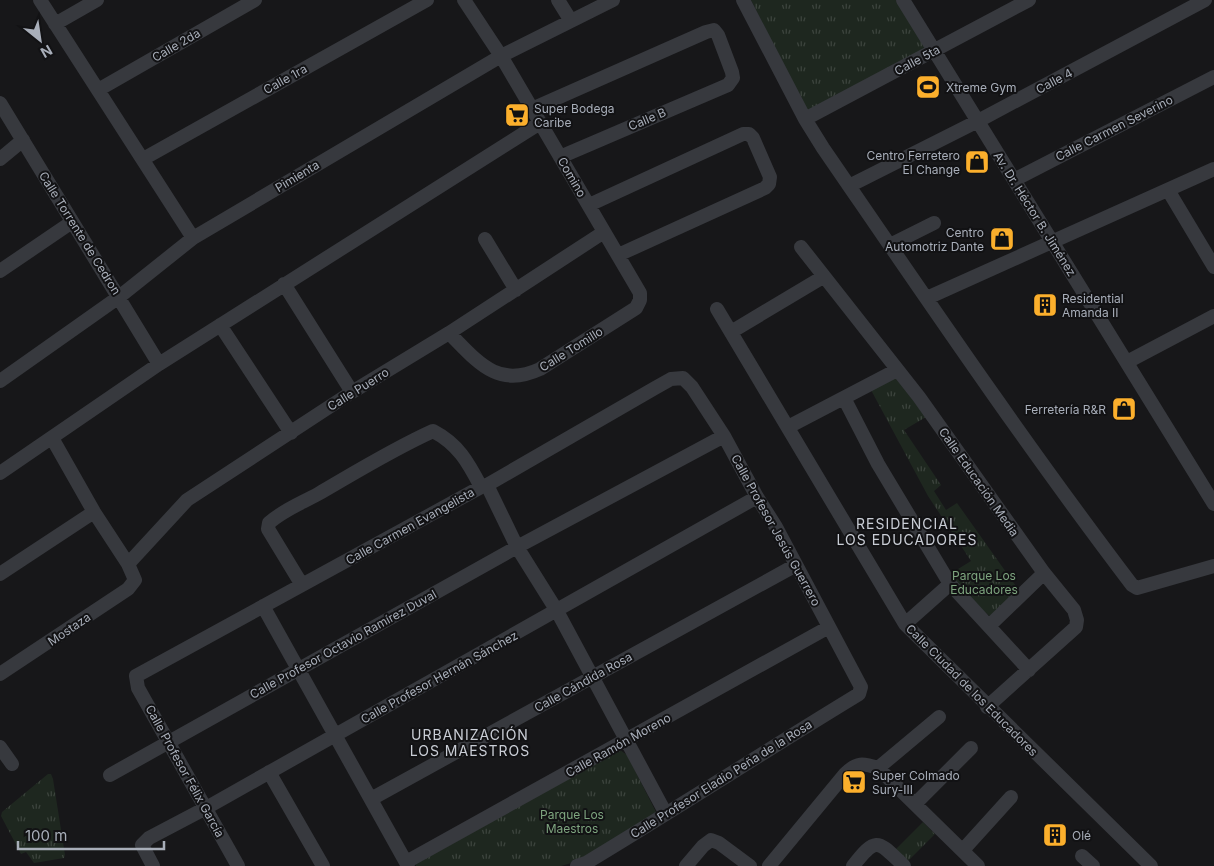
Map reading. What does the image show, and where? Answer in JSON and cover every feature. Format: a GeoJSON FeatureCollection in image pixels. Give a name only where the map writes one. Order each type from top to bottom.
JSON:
{"type":"FeatureCollection","features":[{"type":"Feature","properties":{"kind":"street"},"geometry":{"type":"LineString","coordinates":[[40,0],[193,238]]}},
{"type":"Feature","properties":{"kind":"street"},"geometry":{"type":"LineString","coordinates":[[55,24],[97,0]]}},
{"type":"Feature","properties":{"kind":"street","name":"Calle 2da"},"geometry":{"type":"LineString","coordinates":[[98,90],[255,0]]}},
{"type":"Feature","properties":{"kind":"street","name":"Calle 1ra"},"geometry":{"type":"LineString","coordinates":[[143,159],[427,0]]}},
{"type":"Feature","properties":{"kind":"street","name":"Comino"},"geometry":{"type":"LineString","coordinates":[[464,0],[501,56],[540,122],[640,293],[640,300]]}},
{"type":"Feature","properties":{"kind":"street"},"geometry":{"type":"LineString","coordinates":[[558,0],[571,21]]}},
{"type":"Feature","properties":{"kind":"street","name":"Pimienta"},"geometry":{"type":"LineString","coordinates":[[0,381],[119,297],[193,238],[501,56],[612,0]]}},
{"type":"Feature","properties":{"kind":"street"},"geometry":{"type":"LineString","coordinates":[[743,0],[805,119],[849,186],[1088,528],[1132,585],[1137,588],[1214,566]]}},
{"type":"Feature","properties":{"kind":"street","name":"Av. Dr. Héctor B. Jiménez"},"geometry":{"type":"LineString","coordinates":[[903,0],[1127,362],[1210,488],[1214,504]]}},
{"type":"Feature","properties":{"kind":"street","name":"Calle 5ta"},"geometry":{"type":"LineString","coordinates":[[805,119],[1029,0]]}},
{"type":"Feature","properties":{"kind":"street","name":"Calle 4"},"geometry":{"type":"LineString","coordinates":[[849,186],[978,121],[1205,0]]}},
{"type":"Feature","properties":{"kind":"street","name":"Calle B"},"geometry":{"type":"LineString","coordinates":[[532,109],[706,32],[714,30],[718,35],[732,72],[733,78],[728,84],[560,157]]}},
{"type":"Feature","properties":{"kind":"street","name":"Calle Carmen Severino"},"geometry":{"type":"LineString","coordinates":[[1014,180],[1214,77]]}},
{"type":"Feature","properties":{"kind":"street","name":"Calle Torrente de Cedron"},"geometry":{"type":"LineString","coordinates":[[0,103],[159,364]]}},
{"type":"Feature","properties":{"kind":"street"},"geometry":{"type":"LineString","coordinates":[[0,473],[220,324],[540,122]]}},
{"type":"Feature","properties":{"kind":"street"},"geometry":{"type":"LineString","coordinates":[[588,206],[744,134],[749,134],[753,138],[770,177],[766,188],[618,255]]}},
{"type":"Feature","properties":{"kind":"street"},"geometry":{"type":"LineString","coordinates":[[0,160],[24,140]]}},
{"type":"Feature","properties":{"kind":"street"},"geometry":{"type":"LineString","coordinates":[[927,298],[1214,169]]}},
{"type":"Feature","properties":{"kind":"street"},"geometry":{"type":"LineString","coordinates":[[1168,190],[1214,267]]}},
{"type":"Feature","properties":{"kind":"street"},"geometry":{"type":"LineString","coordinates":[[0,271],[72,222]]}},
{"type":"Feature","properties":{"kind":"street"},"geometry":{"type":"LineString","coordinates":[[890,245],[934,223]]}},
{"type":"Feature","properties":{"kind":"street","name":"Calle Puerro"},"geometry":{"type":"LineString","coordinates":[[128,564],[187,500],[352,392],[449,333],[604,232]]}},
{"type":"Feature","properties":{"kind":"street"},"geometry":{"type":"LineString","coordinates":[[485,239],[516,290]]}},
{"type":"Feature","properties":{"kind":"street","name":"Calle Educación Media"},"geometry":{"type":"LineString","coordinates":[[801,247],[919,397],[1044,573],[1074,610],[1077,620],[1076,626],[988,706]]}},
{"type":"Feature","properties":{"kind":"street"},"geometry":{"type":"LineString","coordinates":[[731,332],[823,276]]}},
{"type":"Feature","properties":{"kind":"street"},"geometry":{"type":"LineString","coordinates":[[284,284],[352,392]]}},
{"type":"Feature","properties":{"kind":"street","name":"Calle Tomillo"},"geometry":{"type":"LineString","coordinates":[[449,333],[472,356],[498,374],[515,377],[526,376],[636,308],[640,300]]}},
{"type":"Feature","properties":{"kind":"street","name":"Calle Ciudad de los Educadores"},"geometry":{"type":"LineString","coordinates":[[716,309],[905,624],[1151,866]]}},
{"type":"Feature","properties":{"kind":"street"},"geometry":{"type":"LineString","coordinates":[[1127,362],[1214,316]]}},
{"type":"Feature","properties":{"kind":"street"},"geometry":{"type":"LineString","coordinates":[[220,324],[291,433]]}},
{"type":"Feature","properties":{"kind":"street"},"geometry":{"type":"LineString","coordinates":[[788,427],[897,370]]}},
{"type":"Feature","properties":{"kind":"street","name":"Calle Profesor Jesús Guerrero"},"geometry":{"type":"LineString","coordinates":[[683,378],[692,387],[724,436],[757,497],[776,527],[861,687]]}},
{"type":"Feature","properties":{"kind":"street","name":"Calle Carmen Evangelista"},"geometry":{"type":"LineString","coordinates":[[136,676],[484,486],[655,388],[671,380],[683,378]]}},
{"type":"Feature","properties":{"kind":"street"},"geometry":{"type":"LineString","coordinates":[[844,398],[878,464],[950,584],[1029,670]]}},
{"type":"Feature","properties":{"kind":"street"},"geometry":{"type":"LineString","coordinates":[[302,585],[268,530],[269,523],[277,516],[298,506],[410,441],[433,431],[446,438],[464,458],[484,486],[517,547],[557,611],[666,814]]}},
{"type":"Feature","properties":{"kind":"street","name":"Calle Profesor Octavio Ramírez Duval"},"geometry":{"type":"LineString","coordinates":[[110,775],[517,547],[724,436]]}},
{"type":"Feature","properties":{"kind":"street"},"geometry":{"type":"LineString","coordinates":[[52,438],[94,512],[128,564]]}},
{"type":"Feature","properties":{"kind":"street","name":"Calle Profesor Hernán Sánchez"},"geometry":{"type":"LineString","coordinates":[[153,866],[142,844],[148,838],[206,808],[757,497]]}},
{"type":"Feature","properties":{"kind":"street"},"geometry":{"type":"LineString","coordinates":[[0,574],[94,512]]}},
{"type":"Feature","properties":{"kind":"street","name":"Mostaza"},"geometry":{"type":"LineString","coordinates":[[0,674],[128,589],[135,580],[128,564]]}},
{"type":"Feature","properties":{"kind":"street","name":"Calle Cándida Rosa"},"geometry":{"type":"LineString","coordinates":[[371,799],[796,565]]}},
{"type":"Feature","properties":{"kind":"street"},"geometry":{"type":"LineString","coordinates":[[989,626],[1044,573]]}},
{"type":"Feature","properties":{"kind":"street"},"geometry":{"type":"LineString","coordinates":[[905,624],[950,584]]}},
{"type":"Feature","properties":{"kind":"street"},"geometry":{"type":"LineString","coordinates":[[263,606],[407,864]]}},
{"type":"Feature","properties":{"kind":"street","name":"Calle Ramón Moreno"},"geometry":{"type":"LineString","coordinates":[[407,864],[829,627]]}},
{"type":"Feature","properties":{"kind":"street","name":"Calle Profesor Félix García"},"geometry":{"type":"LineString","coordinates":[[136,676],[138,688],[238,866]]}},
{"type":"Feature","properties":{"kind":"street","name":"Calle Profesor Eladio Peña de la Rosa"},"geometry":{"type":"LineString","coordinates":[[577,866],[586,863],[859,694],[861,687]]}},
{"type":"Feature","properties":{"kind":"street"},"geometry":{"type":"LineString","coordinates":[[878,768],[939,717]]}},
{"type":"Feature","properties":{"kind":"street"},"geometry":{"type":"LineString","coordinates":[[0,747],[12,764]]}},
{"type":"Feature","properties":{"kind":"street"},"geometry":{"type":"LineString","coordinates":[[916,803],[971,748]]}},
{"type":"Feature","properties":{"kind":"street"},"geometry":{"type":"LineString","coordinates":[[769,866],[852,767],[864,763],[878,768],[916,803],[978,866]]}},
{"type":"Feature","properties":{"kind":"street"},"geometry":{"type":"LineString","coordinates":[[269,772],[323,866]]}},
{"type":"Feature","properties":{"kind":"street"},"geometry":{"type":"LineString","coordinates":[[963,850],[1011,797]]}},
{"type":"Feature","properties":{"kind":"street"},"geometry":{"type":"LineString","coordinates":[[686,866],[703,846],[711,840],[719,843],[750,866]]}},
{"type":"Feature","properties":{"kind":"street"},"geometry":{"type":"LineString","coordinates":[[853,866],[868,848],[877,845],[885,847],[904,866]]}},
{"type":"Feature","properties":{"kind":"street"},"geometry":{"type":"LineString","coordinates":[[1082,856],[1092,866]]}},
{"type":"Feature","properties":{"kind":"green space"},"geometry":{"type":"Polygon","coordinates":[[[751,0],[896,0],[926,49],[809,117],[751,0]]]}},
{"type":"Feature","properties":{"kind":"green space","name":"Parque Los Educadores"},"geometry":{"type":"Polygon","coordinates":[[[895,377],[926,417],[904,430],[941,485],[934,491],[946,510],[957,503],[1018,589],[991,617],[973,602],[950,574],[971,561],[928,496],[871,390],[895,377]]]}},
{"type":"Feature","properties":{"kind":"green space","name":"Parque Los Maestros"},"geometry":{"type":"Polygon","coordinates":[[[620,750],[627,755],[656,812],[585,859],[561,866],[416,866],[416,864],[620,750]]]}},
{"type":"Feature","properties":{"kind":"green space"},"geometry":{"type":"Polygon","coordinates":[[[48,774],[51,774],[53,779],[65,855],[64,858],[34,863],[26,852],[21,854],[1,816],[2,812],[48,774]]]}},
{"type":"Feature","properties":{"kind":"green space"},"geometry":{"type":"Polygon","coordinates":[[[923,822],[935,834],[907,862],[895,850],[923,822]]]}},
{"type":"Feature","properties":{"kind":"place","name":"Xtreme Gym"},"geometry":{"type":"Point","coordinates":[928,87]}},
{"type":"Feature","properties":{"kind":"place","name":"Super Bodega Caribe"},"geometry":{"type":"Point","coordinates":[517,115]}},
{"type":"Feature","properties":{"kind":"place","name":"Centro Ferretero El Change"},"geometry":{"type":"Point","coordinates":[977,162]}},
{"type":"Feature","properties":{"kind":"place","name":"Centro Automotriz Dante"},"geometry":{"type":"Point","coordinates":[1002,239]}},
{"type":"Feature","properties":{"kind":"place","name":"Residential Amanda II"},"geometry":{"type":"Point","coordinates":[1045,305]}},
{"type":"Feature","properties":{"kind":"place","name":"Ferretería R&R"},"geometry":{"type":"Point","coordinates":[1124,409]}},
{"type":"Feature","properties":{"kind":"place","name":"Super Colmado Sury-III"},"geometry":{"type":"Point","coordinates":[854,782]}},
{"type":"Feature","properties":{"kind":"place","name":"Olé"},"geometry":{"type":"Point","coordinates":[1055,835]}},
{"type":"Feature","properties":{"kind":"district","name":"RESIDENCIAL LOS EDUCADORES"},"geometry":{"type":"Point","coordinates":[907,532]}},
{"type":"Feature","properties":{"kind":"district","name":"URBANIZACIÓN LOS MAESTROS"},"geometry":{"type":"Point","coordinates":[470,742]}}]}
